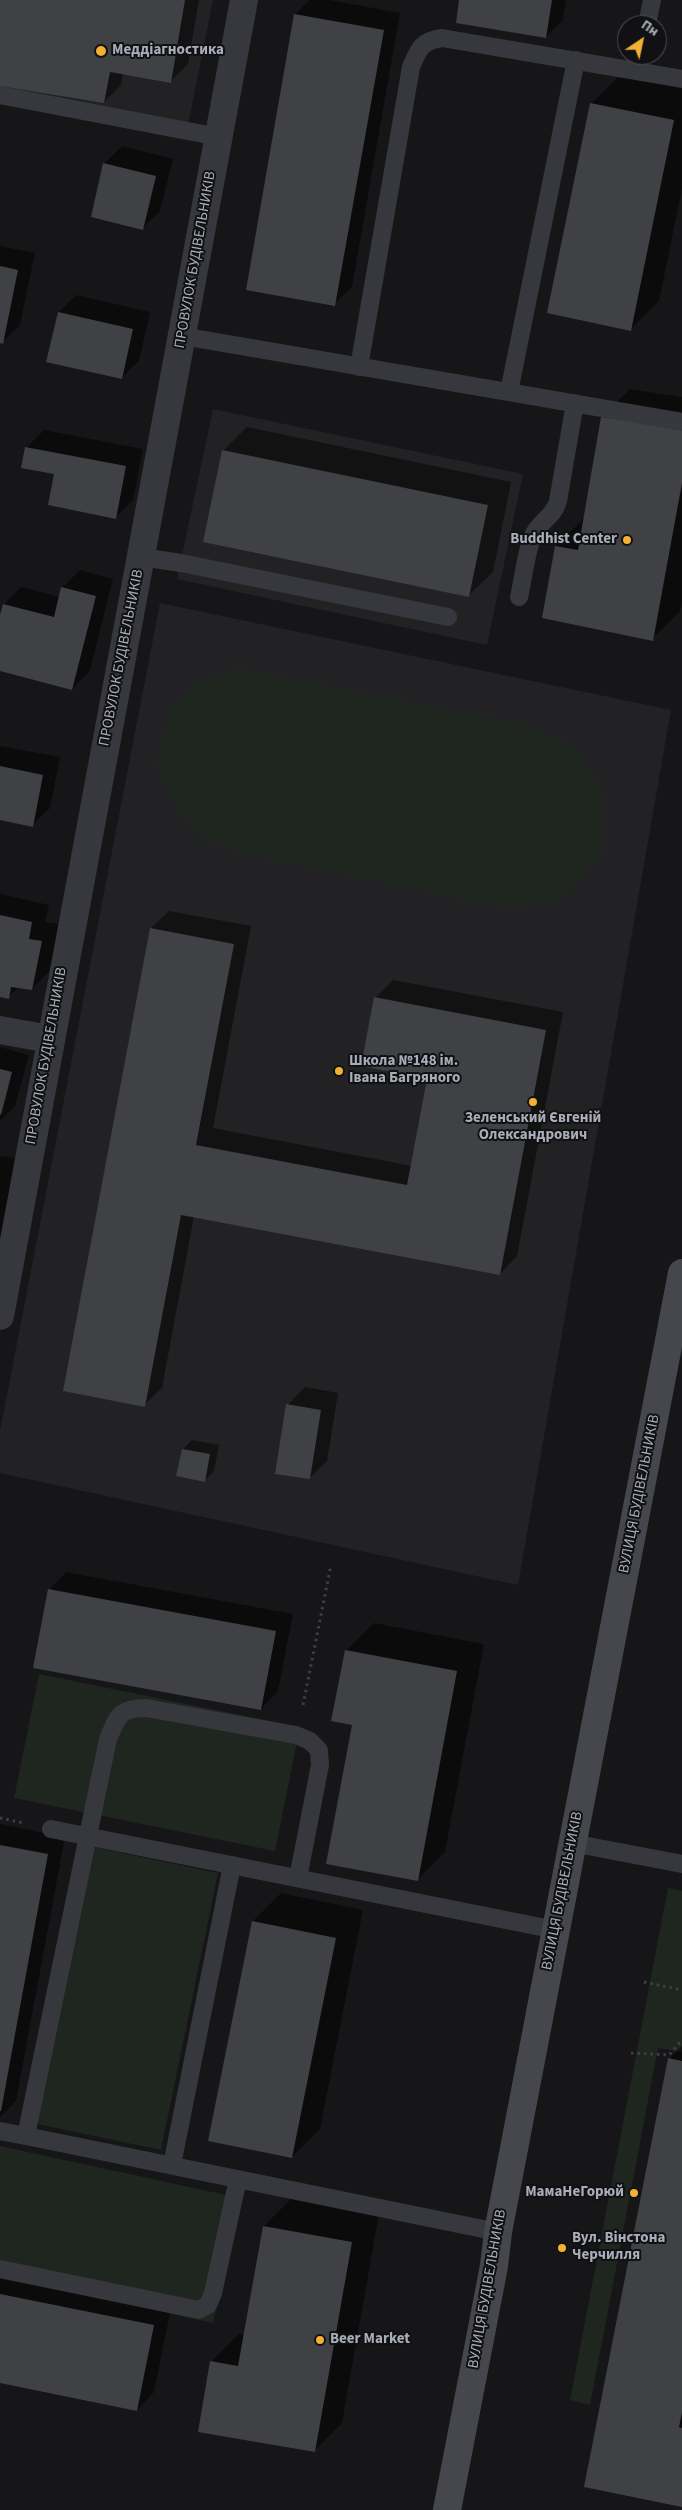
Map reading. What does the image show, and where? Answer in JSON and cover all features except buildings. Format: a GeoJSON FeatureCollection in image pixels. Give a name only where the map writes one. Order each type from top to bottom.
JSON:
{"type":"FeatureCollection","features":[{"type":"Feature","properties":{"kind":"main road","name":"ВУЛИЦЯ БУДІВЕЛЬНИКІВ"},"geometry":{"type":"LineString","coordinates":[[447,2510],[494,2266],[498,2232],[682,1273]]}},
{"type":"Feature","properties":{"kind":"street","name":"ПРОВУЛОК БУДІВЕЛЬНИКІВ"},"geometry":{"type":"LineString","coordinates":[[0,1316],[244,0]]}},
{"type":"Feature","properties":{"kind":"street"},"geometry":{"type":"LineString","coordinates":[[0,1030],[50,1039]]}},
{"type":"Feature","properties":{"kind":"lane"},"geometry":{"type":"LineString","coordinates":[[649,15],[652,0]]}},
{"type":"Feature","properties":{"kind":"lane"},"geometry":{"type":"LineString","coordinates":[[359,366],[411,67],[419,50],[428,40],[442,38],[576,60],[617,62]]}},
{"type":"Feature","properties":{"kind":"lane"},"geometry":{"type":"LineString","coordinates":[[509,392],[576,60]]}},
{"type":"Feature","properties":{"kind":"lane"},"geometry":{"type":"LineString","coordinates":[[645,65],[682,79]]}},
{"type":"Feature","properties":{"kind":"lane"},"geometry":{"type":"LineString","coordinates":[[0,95],[219,137]]}},
{"type":"Feature","properties":{"kind":"lane"},"geometry":{"type":"LineString","coordinates":[[182,336],[682,422]]}},
{"type":"Feature","properties":{"kind":"lane"},"geometry":{"type":"LineString","coordinates":[[519,597],[532,537],[540,525],[552,516],[558,502],[575,403]]}},
{"type":"Feature","properties":{"kind":"lane"},"geometry":{"type":"LineString","coordinates":[[141,557],[181,563],[448,617]]}},
{"type":"Feature","properties":{"kind":"lane"},"geometry":{"type":"LineString","coordinates":[[26,2136],[108,1739],[117,1718],[130,1708],[146,1708],[296,1735],[310,1741],[319,1750],[320,1765],[298,1878]]}},
{"type":"Feature","properties":{"kind":"lane"},"geometry":{"type":"LineString","coordinates":[[51,1829],[556,1930]]}},
{"type":"Feature","properties":{"kind":"lane"},"geometry":{"type":"LineString","coordinates":[[572,1843],[682,1864]]}},
{"type":"Feature","properties":{"kind":"lane"},"geometry":{"type":"LineString","coordinates":[[172,2165],[232,1865]]}},
{"type":"Feature","properties":{"kind":"lane"},"geometry":{"type":"LineString","coordinates":[[0,2131],[498,2232]]}},
{"type":"Feature","properties":{"kind":"lane"},"geometry":{"type":"LineString","coordinates":[[0,2269],[199,2310],[208,2305],[213,2293],[238,2178]]}},
{"type":"Feature","properties":{"kind":"path"},"geometry":{"type":"LineString","coordinates":[[296,1735],[331,1565]]}},
{"type":"Feature","properties":{"kind":"path"},"geometry":{"type":"LineString","coordinates":[[644,1982],[682,1990]]}},
{"type":"Feature","properties":{"kind":"path"},"geometry":{"type":"LineString","coordinates":[[631,2053],[669,2055],[682,2040]]}},
{"type":"Feature","properties":{"kind":"shaded area","name":"Меддіагностика"},"geometry":{"type":"Polygon","coordinates":[[[0,0],[213,0],[185,140],[0,103],[0,0]]]}},
{"type":"Feature","properties":{"kind":"shaded area"},"geometry":{"type":"Polygon","coordinates":[[[213,409],[523,474],[487,645],[177,579],[213,409]]]}},
{"type":"Feature","properties":{"kind":"shaded area","name":"Школа №148 ім. Івана Багряного"},"geometry":{"type":"Polygon","coordinates":[[[160,603],[671,710],[518,1585],[0,1473],[0,1431],[160,603]]]}},
{"type":"Feature","properties":{"kind":"shaded area"},"geometry":{"type":"Polygon","coordinates":[[[237,668],[521,723],[573,745],[604,793],[602,855],[562,900],[511,909],[246,854],[203,840],[175,806],[157,766],[168,714],[201,681],[237,668]]]}},
{"type":"Feature","properties":{"kind":"shaded area"},"geometry":{"type":"Polygon","coordinates":[[[39,1674],[300,1727],[275,1851],[14,1798],[39,1674]]]}},
{"type":"Feature","properties":{"kind":"shaded area"},"geometry":{"type":"Polygon","coordinates":[[[93,1847],[218,1873],[161,2150],[37,2124],[93,1847]]]}},
{"type":"Feature","properties":{"kind":"shaded area"},"geometry":{"type":"Polygon","coordinates":[[[668,1888],[682,1891],[682,2052],[658,2048],[590,2405],[570,2400],[668,1888]]]}},
{"type":"Feature","properties":{"kind":"shaded area"},"geometry":{"type":"Polygon","coordinates":[[[0,2146],[240,2198],[213,2323],[0,2276],[0,2146]]]}},
{"type":"Feature","properties":{"kind":"place","name":"Меддіагностика"},"geometry":{"type":"Point","coordinates":[101,51]}},
{"type":"Feature","properties":{"kind":"place","name":"Buddhist Center"},"geometry":{"type":"Point","coordinates":[627,540]}},
{"type":"Feature","properties":{"kind":"place","name":"Школа №148 ім. Івана Багряного"},"geometry":{"type":"Point","coordinates":[339,1071]}},
{"type":"Feature","properties":{"kind":"place","name":"Зеленський Євгеній Олександрович"},"geometry":{"type":"Point","coordinates":[533,1102]}},
{"type":"Feature","properties":{"kind":"place","name":"МамаНеГорюй"},"geometry":{"type":"Point","coordinates":[634,2193]}},
{"type":"Feature","properties":{"kind":"place","name":"Вул. Вінстона Черчилля"},"geometry":{"type":"Point","coordinates":[562,2248]}},
{"type":"Feature","properties":{"kind":"place","name":"Beer Market"},"geometry":{"type":"Point","coordinates":[320,2340]}}]}
